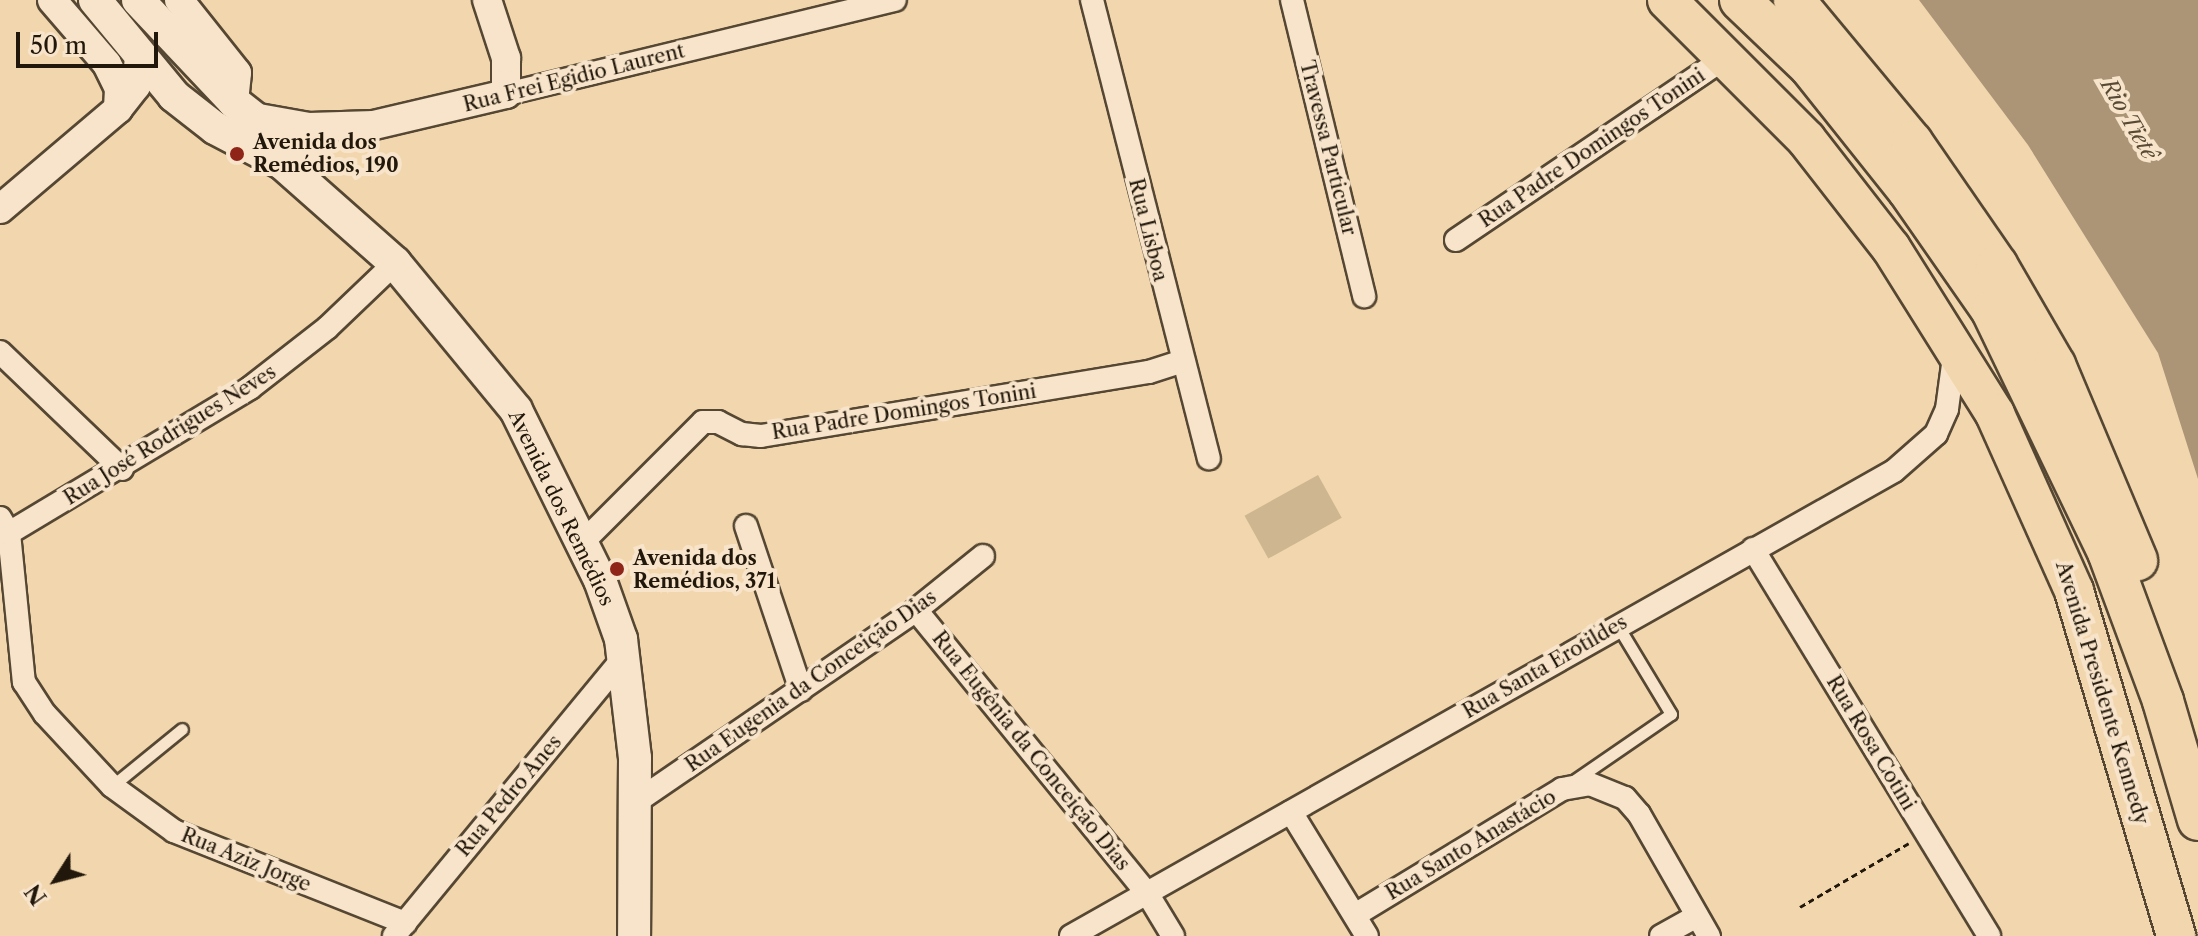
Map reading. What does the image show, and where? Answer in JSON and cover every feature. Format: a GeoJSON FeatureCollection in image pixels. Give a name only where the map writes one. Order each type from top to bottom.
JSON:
{"type":"FeatureCollection","features":[{"type":"Feature","properties":{"kind":"highway","name":"Avenida Presidente Kennedy"},"geometry":{"type":"LineString","coordinates":[[1667,0],[1728,56],[1806,139],[1891,248],[2002,428],[2074,591],[2176,936]]}},
{"type":"Feature","properties":{"kind":"highway"},"geometry":{"type":"LineString","coordinates":[[1740,0],[1810,67],[1908,190],[1992,311],[2108,552],[2163,701],[2198,820]]}},
{"type":"Feature","properties":{"kind":"highway"},"geometry":{"type":"LineString","coordinates":[[1794,0],[1912,142],[1997,265],[2055,365],[2136,557],[2156,618],[2163,701]]}},
{"type":"Feature","properties":{"kind":"main road","name":"Avenida dos Remédios"},"geometry":{"type":"LineString","coordinates":[[95,0],[139,56],[195,113],[282,163],[395,263],[516,410],[582,543],[625,656],[636,802],[634,936]]}},
{"type":"Feature","properties":{"kind":"main road","name":"Avenida dos Remédios"},"geometry":{"type":"LineString","coordinates":[[138,0],[242,109],[297,149],[385,239],[395,263]]}},
{"type":"Feature","properties":{"kind":"street"},"geometry":{"type":"LineString","coordinates":[[52,0],[107,64],[119,89],[118,109]]}},
{"type":"Feature","properties":{"kind":"street"},"geometry":{"type":"LineString","coordinates":[[179,0],[237,73],[242,109]]}},
{"type":"Feature","properties":{"kind":"street"},"geometry":{"type":"LineString","coordinates":[[487,0],[506,58],[506,94]]}},
{"type":"Feature","properties":{"kind":"street","name":"Rua Frei Egidio Laurent"},"geometry":{"type":"LineString","coordinates":[[242,109],[309,127],[374,125],[895,0]]}},
{"type":"Feature","properties":{"kind":"street","name":"Rua Lisboa"},"geometry":{"type":"LineString","coordinates":[[1092,0],[1209,458]]}},
{"type":"Feature","properties":{"kind":"street","name":"Travessa Particular"},"geometry":{"type":"LineString","coordinates":[[1292,0],[1364,296]]}},
{"type":"Feature","properties":{"kind":"street"},"geometry":{"type":"LineString","coordinates":[[0,209],[118,109],[136,86],[139,56]]}},
{"type":"Feature","properties":{"kind":"street","name":"Rua Padre Domingos Tonini"},"geometry":{"type":"LineString","coordinates":[[1456,240],[1728,56]]}},
{"type":"Feature","properties":{"kind":"street","name":"Rua José Rodrigues Neves"},"geometry":{"type":"LineString","coordinates":[[5,526],[122,469],[250,388],[327,328],[395,263]]}},
{"type":"Feature","properties":{"kind":"street","name":"Rua Santa Erotildes"},"geometry":{"type":"LineString","coordinates":[[1071,936],[1919,453],[1947,409],[1955,349]]}},
{"type":"Feature","properties":{"kind":"street"},"geometry":{"type":"LineString","coordinates":[[0,352],[122,469]]}},
{"type":"Feature","properties":{"kind":"street","name":"Rua Padre Domingos Tonini"},"geometry":{"type":"LineString","coordinates":[[582,543],[703,422],[718,422],[761,436],[1149,372],[1182,361]]}},
{"type":"Feature","properties":{"kind":"street","name":"Rua Aziz Jorge"},"geometry":{"type":"LineString","coordinates":[[5,526],[24,682],[45,714],[112,786],[174,831],[400,929]]}},
{"type":"Feature","properties":{"kind":"street"},"geometry":{"type":"LineString","coordinates":[[746,526],[801,690]]}},
{"type":"Feature","properties":{"kind":"street","name":"Rua Rosa Cotini"},"geometry":{"type":"LineString","coordinates":[[1753,549],[1989,936]]}},
{"type":"Feature","properties":{"kind":"street","name":"Rua Eugenia da Conceição Dias"},"geometry":{"type":"LineString","coordinates":[[636,802],[916,610],[983,556]]}},
{"type":"Feature","properties":{"kind":"street","name":"Rua Eugênia da Conceição Dias"},"geometry":{"type":"LineString","coordinates":[[916,610],[1147,893],[1173,936]]}},
{"type":"Feature","properties":{"kind":"street","name":"Rua Pedro Anes"},"geometry":{"type":"LineString","coordinates":[[400,929],[625,656]]}},
{"type":"Feature","properties":{"kind":"street","name":"Rua Santo Anastácio"},"geometry":{"type":"LineString","coordinates":[[1355,915],[1562,789],[1590,784],[1625,798],[1639,814],[1697,916]]}},
{"type":"Feature","properties":{"kind":"street"},"geometry":{"type":"LineString","coordinates":[[1291,812],[1367,936]]}},
{"type":"Feature","properties":{"kind":"street"},"geometry":{"type":"LineString","coordinates":[[1661,936],[1697,916],[1709,936]]}},
{"type":"Feature","properties":{"kind":"lane"},"geometry":{"type":"LineString","coordinates":[[1562,789],[1671,714],[1617,626]]}},
{"type":"Feature","properties":{"kind":"lane"},"geometry":{"type":"LineString","coordinates":[[112,786],[182,729]]}},
{"type":"Feature","properties":{"kind":"path"},"geometry":{"type":"LineString","coordinates":[[1800,907],[1927,833]]}},
{"type":"Feature","properties":{"kind":"shaded area"},"geometry":{"type":"Polygon","coordinates":[[[1318,475],[1342,518],[1268,559],[1245,516],[1318,475]]]}},
{"type":"Feature","properties":{"kind":"water","name":"Rio Tietê"},"geometry":{"type":"Polygon","coordinates":[[[1919,0],[2198,0],[2198,479],[2158,353],[2028,145],[1919,0]]]}},
{"type":"Feature","properties":{"kind":"place","name":"Avenida dos Remédios, 190"},"geometry":{"type":"Point","coordinates":[237,154]}},
{"type":"Feature","properties":{"kind":"place","name":"Avenida dos Remédios, 371"},"geometry":{"type":"Point","coordinates":[617,569]}}]}
